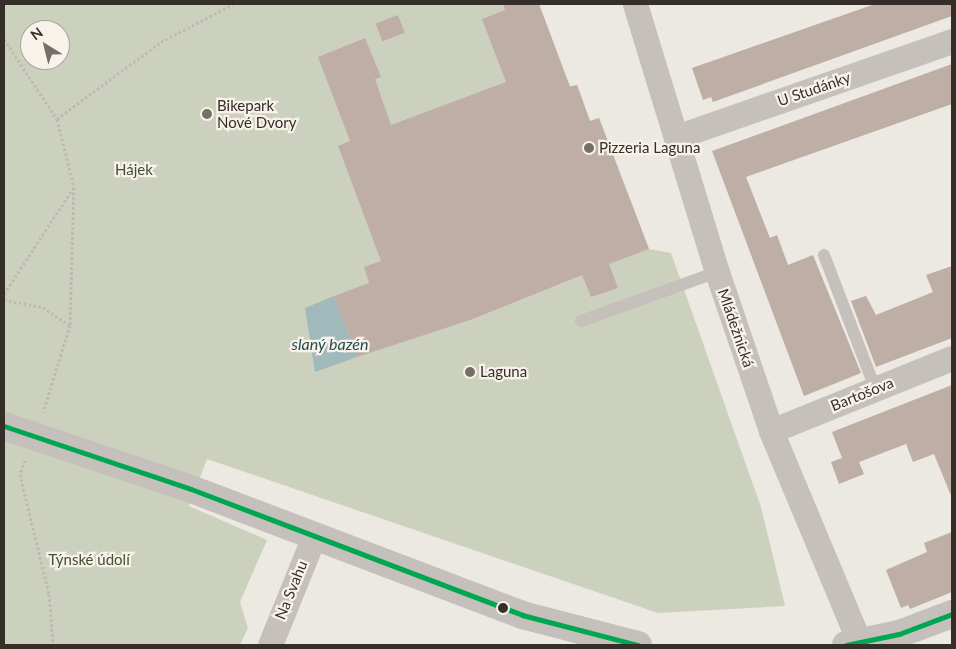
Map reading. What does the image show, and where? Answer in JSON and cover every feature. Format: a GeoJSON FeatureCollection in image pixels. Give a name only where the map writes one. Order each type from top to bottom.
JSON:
{"type":"FeatureCollection","features":[{"type":"Feature","properties":{"kind":"street","name":"Mládežnická"},"geometry":{"type":"LineString","coordinates":[[635,4],[716,272],[771,430],[853,644]]}},
{"type":"Feature","properties":{"kind":"street","name":"U Studánky"},"geometry":{"type":"LineString","coordinates":[[676,137],[952,42]]}},
{"type":"Feature","properties":{"kind":"street","name":"Bartošova"},"geometry":{"type":"LineString","coordinates":[[771,430],[952,358]]}},
{"type":"Feature","properties":{"kind":"street"},"geometry":{"type":"LineString","coordinates":[[4,426],[190,489],[522,615],[638,645]]}},
{"type":"Feature","properties":{"kind":"street","name":"Na Svahu"},"geometry":{"type":"LineString","coordinates":[[270,645],[314,536]]}},
{"type":"Feature","properties":{"kind":"street"},"geometry":{"type":"LineString","coordinates":[[853,644],[952,614]]}},
{"type":"Feature","properties":{"kind":"lane"},"geometry":{"type":"LineString","coordinates":[[824,255],[875,388]]}},
{"type":"Feature","properties":{"kind":"lane"},"geometry":{"type":"LineString","coordinates":[[581,320],[716,272]]}},
{"type":"Feature","properties":{"kind":"path"},"geometry":{"type":"LineString","coordinates":[[57,119],[161,42],[233,4]]}},
{"type":"Feature","properties":{"kind":"path"},"geometry":{"type":"LineString","coordinates":[[4,39],[57,119],[74,186],[70,325],[39,422]]}},
{"type":"Feature","properties":{"kind":"path"},"geometry":{"type":"LineString","coordinates":[[4,294],[74,186]]}},
{"type":"Feature","properties":{"kind":"path"},"geometry":{"type":"LineString","coordinates":[[4,300],[43,307],[70,325]]}},
{"type":"Feature","properties":{"kind":"path"},"geometry":{"type":"LineString","coordinates":[[27,457],[20,474],[49,594],[53,645]]}},
{"type":"Feature","properties":{"kind":"green space"},"geometry":{"type":"Polygon","coordinates":[[[4,4],[539,4],[570,86],[577,85],[590,121],[599,118],[649,249],[671,253],[761,507],[785,606],[658,613],[207,459],[189,506],[267,540],[240,602],[248,628],[240,645],[4,645],[4,4]]]}},
{"type":"Feature","properties":{"kind":"water","name":"slaný bazén"},"geometry":{"type":"Polygon","coordinates":[[[334,296],[357,357],[315,372],[305,308],[334,296]]]}},
{"type":"Feature","properties":{"kind":"building","name":"Laguna"},"geometry":{"type":"Polygon","coordinates":[[[503,4],[539,4],[570,87],[577,85],[590,121],[599,118],[649,249],[609,264],[618,288],[591,297],[582,275],[470,320],[357,357],[334,296],[369,283],[364,267],[381,261],[338,146],[350,141],[318,57],[365,38],[381,77],[375,79],[391,125],[506,82],[482,19],[505,10],[503,4]]]}},
{"type":"Feature","properties":{"kind":"building"},"geometry":{"type":"Polygon","coordinates":[[[875,4],[952,4],[952,16],[713,102],[711,97],[703,100],[692,68],[875,4]]]}},
{"type":"Feature","properties":{"kind":"building"},"geometry":{"type":"Polygon","coordinates":[[[398,15],[405,33],[382,41],[376,24],[398,15]]]}},
{"type":"Feature","properties":{"kind":"building"},"geometry":{"type":"Polygon","coordinates":[[[952,64],[952,104],[746,177],[770,238],[777,235],[788,265],[813,255],[861,373],[804,396],[712,151],[952,64]]]}},
{"type":"Feature","properties":{"kind":"building"},"geometry":{"type":"Polygon","coordinates":[[[952,266],[952,338],[876,367],[851,301],[866,296],[876,315],[933,292],[926,275],[952,266]]]}},
{"type":"Feature","properties":{"kind":"building"},"geometry":{"type":"Polygon","coordinates":[[[952,385],[952,498],[934,454],[913,462],[906,444],[859,462],[864,474],[839,484],[831,462],[842,458],[832,432],[952,385]]]}},
{"type":"Feature","properties":{"kind":"building"},"geometry":{"type":"Polygon","coordinates":[[[952,532],[952,592],[910,609],[908,605],[901,608],[886,570],[927,552],[924,543],[952,532]]]}},
{"type":"Feature","properties":{"kind":"transit line"},"geometry":{"type":"LineString","coordinates":[[4,426],[191,489],[522,615],[638,645]]}},
{"type":"Feature","properties":{"kind":"transit line"},"geometry":{"type":"LineString","coordinates":[[846,645],[899,634],[952,614]]}},
{"type":"Feature","properties":{"kind":"place","name":"Bikepark Nové Dvory"},"geometry":{"type":"Point","coordinates":[207,114]}},
{"type":"Feature","properties":{"kind":"place","name":"Pizzeria Laguna"},"geometry":{"type":"Point","coordinates":[589,148]}},
{"type":"Feature","properties":{"kind":"place","name":"Laguna"},"geometry":{"type":"Point","coordinates":[470,372]}},
{"type":"Feature","properties":{"kind":"park label","name":"Hájek"},"geometry":{"type":"Point","coordinates":[134,170]}},
{"type":"Feature","properties":{"kind":"park label","name":"Týnské údolí"},"geometry":{"type":"Point","coordinates":[89,560]}}]}
